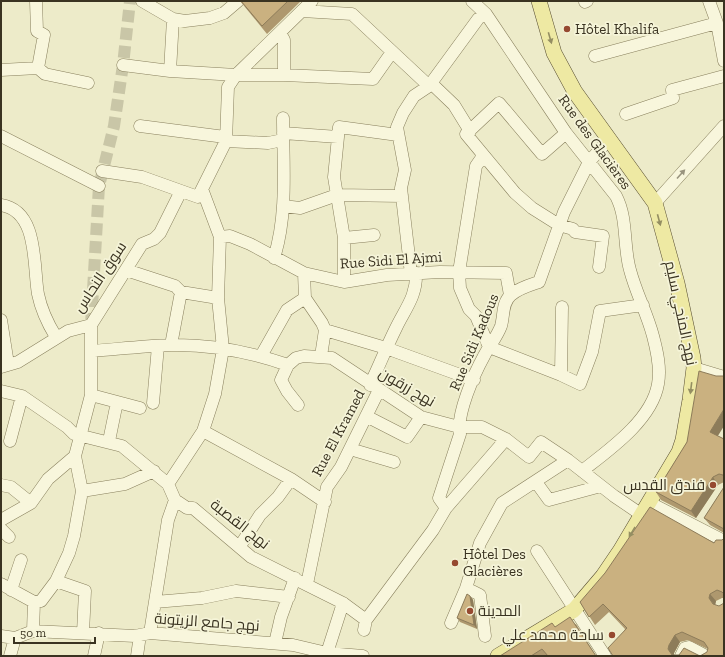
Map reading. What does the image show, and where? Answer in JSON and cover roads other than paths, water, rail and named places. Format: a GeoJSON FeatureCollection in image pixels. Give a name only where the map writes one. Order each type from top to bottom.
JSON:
{"type":"FeatureCollection","features":[{"type":"Feature","properties":{"kind":"main road","name":"نهج المنجي سليم"},"geometry":{"type":"LineString","coordinates":[[502,655],[574,610],[603,576],[676,459],[683,440],[694,368],[677,283],[655,203],[608,140],[575,92],[554,52],[539,1]]}},
{"type":"Feature","properties":{"kind":"street"},"geometry":{"type":"LineString","coordinates":[[36,1],[37,31],[44,35],[38,68]]}},
{"type":"Feature","properties":{"kind":"street"},"geometry":{"type":"LineString","coordinates":[[142,1],[173,19],[196,21],[224,13],[238,1]]}},
{"type":"Feature","properties":{"kind":"street"},"geometry":{"type":"LineString","coordinates":[[224,1],[224,13]]}},
{"type":"Feature","properties":{"kind":"street"},"geometry":{"type":"LineString","coordinates":[[102,171],[142,177],[198,197],[226,139],[228,88],[236,75],[312,1]]}},
{"type":"Feature","properties":{"kind":"street","name":"Rue des Glacières"},"geometry":{"type":"LineString","coordinates":[[472,1],[486,14],[566,132],[611,188],[621,205],[630,269],[653,335],[660,369],[658,385],[653,400],[641,420],[582,471]]}},
{"type":"Feature","properties":{"kind":"street"},"geometry":{"type":"LineString","coordinates":[[709,1],[719,20],[724,61]]}},
{"type":"Feature","properties":{"kind":"street"},"geometry":{"type":"LineString","coordinates":[[302,11],[352,14],[392,52],[454,105],[470,131]]}},
{"type":"Feature","properties":{"kind":"street"},"geometry":{"type":"LineString","coordinates":[[170,71],[173,19]]}},
{"type":"Feature","properties":{"kind":"street"},"geometry":{"type":"LineString","coordinates":[[344,282],[344,238],[334,177],[339,127],[398,135],[398,127],[403,113],[414,96],[430,85],[478,19]]}},
{"type":"Feature","properties":{"kind":"street"},"geometry":{"type":"LineString","coordinates":[[595,56],[719,20]]}},
{"type":"Feature","properties":{"kind":"street"},"geometry":{"type":"LineString","coordinates":[[280,33],[284,40],[284,74]]}},
{"type":"Feature","properties":{"kind":"street"},"geometry":{"type":"LineString","coordinates":[[123,65],[170,71],[236,75],[284,74],[373,79],[392,52]]}},
{"type":"Feature","properties":{"kind":"street"},"geometry":{"type":"LineString","coordinates":[[1,70],[38,68],[46,74],[88,83]]}},
{"type":"Feature","properties":{"kind":"street"},"geometry":{"type":"LineString","coordinates":[[626,114],[673,98],[672,90],[724,76]]}},
{"type":"Feature","properties":{"kind":"street"},"geometry":{"type":"LineString","coordinates":[[566,132],[542,154],[499,104],[466,134],[515,193],[532,208],[559,225],[573,229],[575,232],[603,236],[599,267]]}},
{"type":"Feature","properties":{"kind":"street"},"geometry":{"type":"LineString","coordinates":[[274,258],[280,238],[283,206],[283,118]]}},
{"type":"Feature","properties":{"kind":"street"},"geometry":{"type":"LineString","coordinates":[[140,126],[226,139],[268,143],[283,137],[338,137]]}},
{"type":"Feature","properties":{"kind":"street"},"geometry":{"type":"LineString","coordinates":[[655,203],[724,126]]}},
{"type":"Feature","properties":{"kind":"street","name":"Rue El Kramed"},"geometry":{"type":"LineString","coordinates":[[307,584],[327,487],[341,467],[366,416],[386,348],[412,301],[417,285],[413,273],[402,196],[401,188],[405,170],[398,135]]}},
{"type":"Feature","properties":{"kind":"street"},"geometry":{"type":"LineString","coordinates":[[3,140],[99,186]]}},
{"type":"Feature","properties":{"kind":"street","name":"Rue Sidi Kadous"},"geometry":{"type":"LineString","coordinates":[[446,508],[439,498],[460,434],[459,427],[466,399],[489,347],[501,325],[505,306],[510,295],[539,282],[564,212],[589,162],[608,140]]}},
{"type":"Feature","properties":{"kind":"street"},"geometry":{"type":"LineString","coordinates":[[483,156],[476,166],[459,272],[460,288],[469,309],[476,316],[489,347],[580,384],[592,352],[600,311],[643,304]]}},
{"type":"Feature","properties":{"kind":"street"},"geometry":{"type":"LineString","coordinates":[[168,484],[203,431],[215,394],[224,349],[218,298],[220,237],[202,189]]}},
{"type":"Feature","properties":{"kind":"street","name":"سوق النحاس"},"geometry":{"type":"LineString","coordinates":[[5,365],[18,362],[68,330],[91,325],[142,244],[154,239],[160,233],[182,191]]}},
{"type":"Feature","properties":{"kind":"street"},"geometry":{"type":"LineString","coordinates":[[283,206],[300,208],[337,195],[402,196]]}},
{"type":"Feature","properties":{"kind":"street"},"geometry":{"type":"LineString","coordinates":[[1,205],[9,206],[22,217],[32,237],[38,295],[48,323],[56,337]]}},
{"type":"Feature","properties":{"kind":"street","name":"Rue Sidi El Ajmi"},"geometry":{"type":"LineString","coordinates":[[220,237],[230,236],[250,244],[304,273],[318,278],[344,282],[387,275],[413,273],[506,273],[510,295]]}},
{"type":"Feature","properties":{"kind":"street"},"geometry":{"type":"LineString","coordinates":[[344,238],[374,236]]}},
{"type":"Feature","properties":{"kind":"street"},"geometry":{"type":"LineString","coordinates":[[126,270],[175,286],[181,292],[218,298]]}},
{"type":"Feature","properties":{"kind":"street"},"geometry":{"type":"LineString","coordinates":[[304,273],[304,298],[322,323],[325,330],[321,356]]}},
{"type":"Feature","properties":{"kind":"street"},"geometry":{"type":"LineString","coordinates":[[171,345],[181,292]]}},
{"type":"Feature","properties":{"kind":"street"},"geometry":{"type":"LineString","coordinates":[[261,356],[287,310],[304,298]]}},
{"type":"Feature","properties":{"kind":"street"},"geometry":{"type":"LineString","coordinates":[[561,375],[562,307]]}},
{"type":"Feature","properties":{"kind":"street"},"geometry":{"type":"LineString","coordinates":[[1,320],[5,365]]}},
{"type":"Feature","properties":{"kind":"street"},"geometry":{"type":"LineString","coordinates":[[21,560],[6,587],[34,602],[41,601],[50,592],[69,553],[82,491],[75,456],[91,395],[91,325]]}},
{"type":"Feature","properties":{"kind":"street"},"geometry":{"type":"LineString","coordinates":[[325,330],[386,348],[474,380]]}},
{"type":"Feature","properties":{"kind":"street"},"geometry":{"type":"LineString","coordinates":[[92,351],[171,345],[215,347],[261,356],[288,365],[281,380],[287,391],[298,405]]}},
{"type":"Feature","properties":{"kind":"street"},"geometry":{"type":"LineString","coordinates":[[153,403],[158,346]]}},
{"type":"Feature","properties":{"kind":"street","name":"نهج زرقون"},"geometry":{"type":"LineString","coordinates":[[288,365],[296,358],[321,356],[332,358],[421,417],[459,427],[482,427],[506,439],[529,457],[541,442],[568,460]]}},
{"type":"Feature","properties":{"kind":"street"},"geometry":{"type":"LineString","coordinates":[[694,368],[724,377]]}},
{"type":"Feature","properties":{"kind":"street"},"geometry":{"type":"LineString","coordinates":[[1,391],[22,396],[68,427],[74,434],[109,441],[122,446],[168,484],[175,500],[168,520],[155,602],[137,656]]}},
{"type":"Feature","properties":{"kind":"street"},"geometry":{"type":"LineString","coordinates":[[91,395],[140,408]]}},
{"type":"Feature","properties":{"kind":"street"},"geometry":{"type":"LineString","coordinates":[[10,441],[22,396]]}},
{"type":"Feature","properties":{"kind":"street"},"geometry":{"type":"LineString","coordinates":[[109,441],[117,402]]}},
{"type":"Feature","properties":{"kind":"street"},"geometry":{"type":"LineString","coordinates":[[366,416],[407,437],[421,417]]}},
{"type":"Feature","properties":{"kind":"street"},"geometry":{"type":"LineString","coordinates":[[203,431],[291,479],[325,502]]}},
{"type":"Feature","properties":{"kind":"street"},"geometry":{"type":"LineString","coordinates":[[446,508],[506,439]]}},
{"type":"Feature","properties":{"kind":"street"},"geometry":{"type":"LineString","coordinates":[[350,449],[394,462]]}},
{"type":"Feature","properties":{"kind":"street"},"geometry":{"type":"LineString","coordinates":[[1,520],[31,503],[48,479],[75,456]]}},
{"type":"Feature","properties":{"kind":"street"},"geometry":{"type":"LineString","coordinates":[[451,623],[466,588],[480,543],[502,503],[568,460],[600,486],[646,509],[702,524],[724,541]]}},
{"type":"Feature","properties":{"kind":"street"},"geometry":{"type":"LineString","coordinates":[[82,491],[125,484],[154,471]]}},
{"type":"Feature","properties":{"kind":"street"},"geometry":{"type":"LineString","coordinates":[[240,546],[260,515],[278,496],[291,479]]}},
{"type":"Feature","properties":{"kind":"street"},"geometry":{"type":"LineString","coordinates":[[536,482],[549,500],[600,486]]}},
{"type":"Feature","properties":{"kind":"street"},"geometry":{"type":"LineString","coordinates":[[1,484],[11,487],[31,503]]}},
{"type":"Feature","properties":{"kind":"street","name":"نهج القصبة"},"geometry":{"type":"LineString","coordinates":[[175,500],[187,508],[193,508],[240,546],[251,557],[343,603],[365,625],[428,537],[446,508]]}},
{"type":"Feature","properties":{"kind":"street"},"geometry":{"type":"LineString","coordinates":[[537,551],[605,656]]}},
{"type":"Feature","properties":{"kind":"street"},"geometry":{"type":"LineString","coordinates":[[275,643],[281,617],[295,578]]}},
{"type":"Feature","properties":{"kind":"street"},"geometry":{"type":"LineString","coordinates":[[56,581],[85,591],[83,633]]}},
{"type":"Feature","properties":{"kind":"street"},"geometry":{"type":"LineString","coordinates":[[466,588],[480,595],[485,636]]}},
{"type":"Feature","properties":{"kind":"street"},"geometry":{"type":"LineString","coordinates":[[155,602],[202,598],[236,591],[289,597]]}},
{"type":"Feature","properties":{"kind":"street"},"geometry":{"type":"LineString","coordinates":[[33,631],[34,602]]}},
{"type":"Feature","properties":{"kind":"street"},"geometry":{"type":"LineString","coordinates":[[327,653],[343,603]]}},
{"type":"Feature","properties":{"kind":"street","name":"نهج جامع الزيتونة"},"geometry":{"type":"LineString","coordinates":[[1,636],[15,638],[33,631],[145,634],[293,644],[327,653],[363,656]]}},
{"type":"Feature","properties":{"kind":"street"},"geometry":{"type":"LineString","coordinates":[[94,656],[100,633]]}},
{"type":"Feature","properties":{"kind":"street"},"geometry":{"type":"LineString","coordinates":[[10,656],[15,638]]}},
{"type":"Feature","properties":{"kind":"street"},"geometry":{"type":"LineString","coordinates":[[681,656],[684,650],[689,647],[706,656]]}},
{"type":"Feature","properties":{"kind":"tunnel"},"geometry":{"type":"LineString","coordinates":[[91,325],[99,186],[114,126],[130,1]]}},
{"type":"Feature","properties":{"kind":"place","name":"Hôtel Khalifa"},"geometry":{"type":"Point","coordinates":[567,29]}},
{"type":"Feature","properties":{"kind":"place","name":"فندق القدس"},"geometry":{"type":"Point","coordinates":[713,485]}},
{"type":"Feature","properties":{"kind":"place","name":"Hôtel Des Glacières"},"geometry":{"type":"Point","coordinates":[455,563]}},
{"type":"Feature","properties":{"kind":"place","name":"المدينة"},"geometry":{"type":"Point","coordinates":[470,611]}},
{"type":"Feature","properties":{"kind":"place","name":"ساحة محمد علي"},"geometry":{"type":"Point","coordinates":[612,635]}}]}
